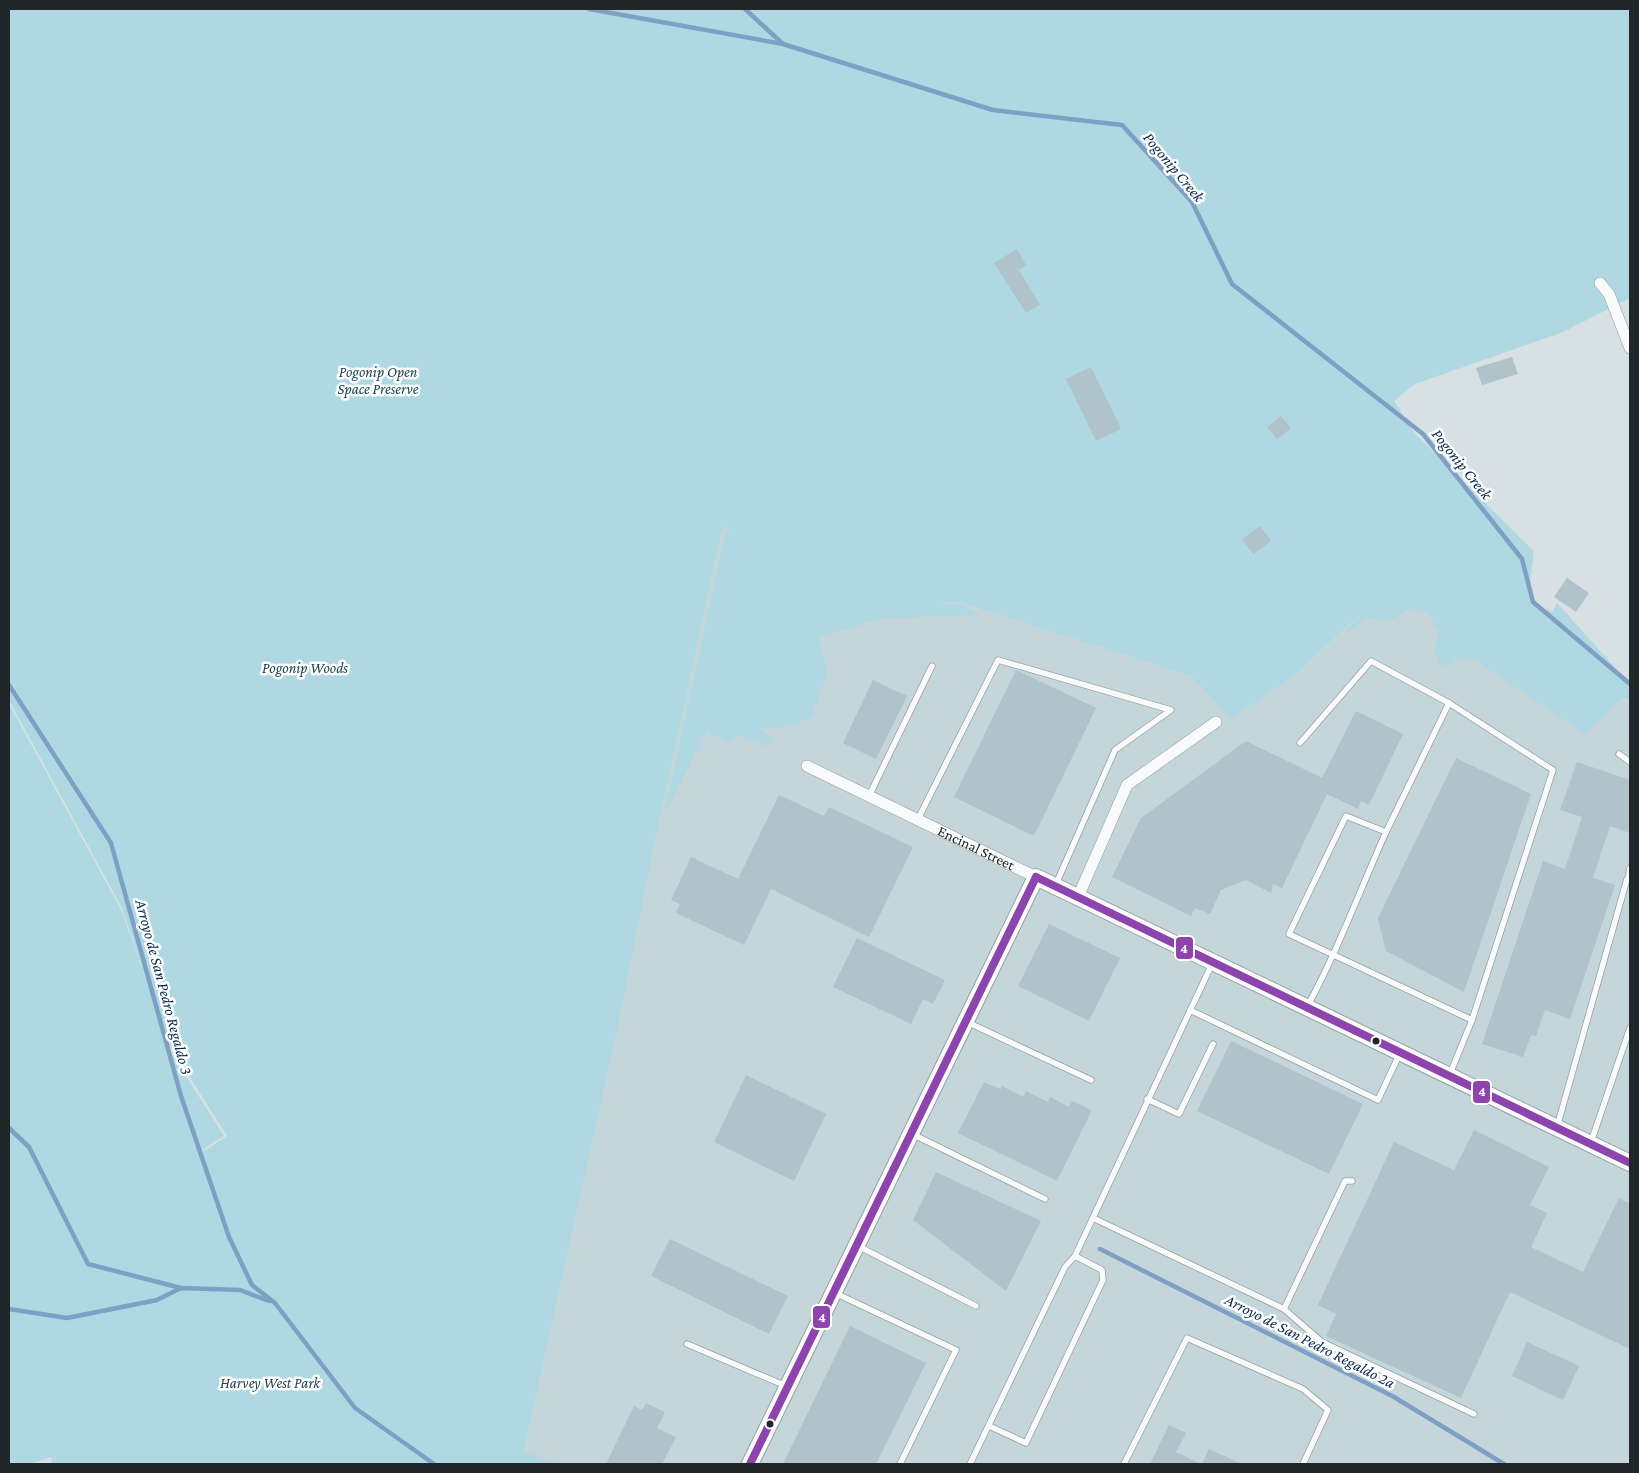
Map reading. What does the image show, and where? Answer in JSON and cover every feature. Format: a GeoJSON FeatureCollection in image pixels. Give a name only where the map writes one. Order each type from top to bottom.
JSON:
{"type":"FeatureCollection","features":[{"type":"Feature","properties":{"kind":"street"},"geometry":{"type":"LineString","coordinates":[[1600,283],[1609,294],[1630,348]]}},
{"type":"Feature","properties":{"kind":"street"},"geometry":{"type":"LineString","coordinates":[[1078,897],[1127,785],[1216,722]]}},
{"type":"Feature","properties":{"kind":"street","name":"Encinal Street"},"geometry":{"type":"LineString","coordinates":[[807,766],[1630,1163]]}},
{"type":"Feature","properties":{"kind":"street"},"geometry":{"type":"LineString","coordinates":[[750,1464],[1036,877]]}},
{"type":"Feature","properties":{"kind":"lane"},"geometry":{"type":"LineString","coordinates":[[918,819],[998,660],[1171,710],[1115,750],[1055,886]]}},
{"type":"Feature","properties":{"kind":"lane"},"geometry":{"type":"LineString","coordinates":[[1300,743],[1371,661],[1449,703],[1553,770],[1472,1020],[1449,1076]]}},
{"type":"Feature","properties":{"kind":"lane"},"geometry":{"type":"LineString","coordinates":[[869,796],[932,666]]}},
{"type":"Feature","properties":{"kind":"lane"},"geometry":{"type":"LineString","coordinates":[[1307,1007],[1386,832],[1449,703]]}},
{"type":"Feature","properties":{"kind":"lane"},"geometry":{"type":"LineString","coordinates":[[1619,754],[1630,762]]}},
{"type":"Feature","properties":{"kind":"lane"},"geometry":{"type":"LineString","coordinates":[[1386,832],[1346,816],[1289,934],[1472,1020]]}},
{"type":"Feature","properties":{"kind":"lane"},"geometry":{"type":"LineString","coordinates":[[1557,1128],[1629,880],[1630,868]]}},
{"type":"Feature","properties":{"kind":"lane"},"geometry":{"type":"LineString","coordinates":[[970,1464],[1065,1267],[1074,1256],[1093,1218],[1147,1099],[1213,962]]}},
{"type":"Feature","properties":{"kind":"lane"},"geometry":{"type":"LineString","coordinates":[[1190,1010],[1378,1100],[1401,1052]]}},
{"type":"Feature","properties":{"kind":"lane"},"geometry":{"type":"LineString","coordinates":[[965,1021],[1091,1080]]}},
{"type":"Feature","properties":{"kind":"lane"},"geometry":{"type":"LineString","coordinates":[[1590,1144],[1630,1028]]}},
{"type":"Feature","properties":{"kind":"lane"},"geometry":{"type":"LineString","coordinates":[[1147,1099],[1179,1114],[1213,1044]]}},
{"type":"Feature","properties":{"kind":"lane"},"geometry":{"type":"LineString","coordinates":[[911,1132],[1045,1198]]}},
{"type":"Feature","properties":{"kind":"lane"},"geometry":{"type":"LineString","coordinates":[[1284,1309],[1345,1181],[1352,1181]]}},
{"type":"Feature","properties":{"kind":"lane"},"geometry":{"type":"LineString","coordinates":[[1093,1218],[1284,1309],[1322,1342],[1474,1414]]}},
{"type":"Feature","properties":{"kind":"lane"},"geometry":{"type":"LineString","coordinates":[[856,1245],[976,1306]]}},
{"type":"Feature","properties":{"kind":"lane"},"geometry":{"type":"LineString","coordinates":[[989,1426],[1026,1443],[1103,1280],[1102,1270],[1074,1256]]}},
{"type":"Feature","properties":{"kind":"lane"},"geometry":{"type":"LineString","coordinates":[[833,1293],[956,1350],[900,1464]]}},
{"type":"Feature","properties":{"kind":"lane"},"geometry":{"type":"LineString","coordinates":[[1124,1464],[1187,1338],[1303,1389],[1328,1410],[1303,1464]]}},
{"type":"Feature","properties":{"kind":"lane"},"geometry":{"type":"LineString","coordinates":[[687,1344],[788,1387]]}},
{"type":"Feature","properties":{"kind":"shaded area"},"geometry":{"type":"Polygon","coordinates":[[[723,527],[1191,676],[1231,719],[1294,676],[1366,610],[1414,553],[1553,658],[1630,703],[1630,1464],[558,1464],[524,1452],[620,1018],[655,841],[723,527]]]}},
{"type":"Feature","properties":{"kind":"green space","name":"Pogonip Open Space Preserve"},"geometry":{"type":"Polygon","coordinates":[[[9,9],[1630,9],[1630,298],[1563,332],[1415,384],[1394,401],[1414,433],[1534,551],[1529,589],[1533,604],[1552,612],[1557,603],[1623,676],[1630,680],[1630,702],[1623,698],[1585,734],[1478,662],[1458,656],[1452,665],[1440,665],[1434,651],[1439,631],[1429,614],[1411,608],[1389,621],[1369,618],[1345,633],[1360,615],[1294,676],[1231,719],[1191,676],[959,602],[934,603],[962,605],[980,615],[882,618],[818,638],[828,671],[811,718],[785,728],[759,728],[774,739],[767,746],[738,735],[730,743],[707,732],[664,815],[726,530],[732,530],[723,527],[655,841],[620,1018],[524,1451],[559,1464],[52,1464],[51,1457],[29,1464],[11,1464],[9,1461],[9,704],[121,910],[148,984],[122,908],[9,700],[9,9]],[[169,1044],[172,1054],[224,1136],[202,1150],[203,1152],[227,1136],[169,1044]]]}},
{"type":"Feature","properties":{"kind":"building"},"geometry":{"type":"Polygon","coordinates":[[[1017,249],[1026,265],[1019,270],[1040,305],[1026,313],[994,263],[1017,249]]]}},
{"type":"Feature","properties":{"kind":"building"},"geometry":{"type":"Polygon","coordinates":[[[1512,357],[1518,374],[1482,385],[1476,368],[1512,357]]]}},
{"type":"Feature","properties":{"kind":"building"},"geometry":{"type":"Polygon","coordinates":[[[1091,367],[1121,429],[1096,441],[1066,379],[1091,367]]]}},
{"type":"Feature","properties":{"kind":"building"},"geometry":{"type":"Polygon","coordinates":[[[1281,416],[1291,428],[1277,439],[1267,427],[1281,416]]]}},
{"type":"Feature","properties":{"kind":"building"},"geometry":{"type":"Polygon","coordinates":[[[1260,526],[1271,541],[1253,554],[1242,539],[1260,526]]]}},
{"type":"Feature","properties":{"kind":"building"},"geometry":{"type":"Polygon","coordinates":[[[1567,578],[1589,593],[1576,612],[1554,597],[1567,578]]]}},
{"type":"Feature","properties":{"kind":"building"},"geometry":{"type":"Polygon","coordinates":[[[1016,670],[1096,708],[1034,836],[954,797],[1016,670]]]}},
{"type":"Feature","properties":{"kind":"building"},"geometry":{"type":"Polygon","coordinates":[[[873,680],[907,696],[876,759],[843,743],[873,680]]]}},
{"type":"Feature","properties":{"kind":"building"},"geometry":{"type":"Polygon","coordinates":[[[1356,711],[1403,734],[1369,805],[1361,801],[1358,809],[1327,794],[1282,888],[1273,884],[1271,893],[1246,880],[1221,890],[1210,914],[1195,908],[1191,916],[1112,877],[1141,818],[1246,741],[1322,778],[1356,711]]]}},
{"type":"Feature","properties":{"kind":"building"},"geometry":{"type":"Polygon","coordinates":[[[1456,758],[1531,794],[1464,992],[1386,951],[1378,918],[1456,758]]]}},
{"type":"Feature","properties":{"kind":"building"},"geometry":{"type":"Polygon","coordinates":[[[1577,762],[1630,780],[1630,833],[1610,826],[1593,878],[1615,885],[1570,1019],[1545,1010],[1536,1036],[1531,1035],[1523,1057],[1482,1044],[1543,861],[1565,869],[1582,817],[1560,810],[1577,762]]]}},
{"type":"Feature","properties":{"kind":"building"},"geometry":{"type":"Polygon","coordinates":[[[779,795],[824,816],[829,807],[913,847],[869,937],[771,889],[744,945],[676,913],[680,904],[671,900],[691,857],[738,879],[779,795]]]}},
{"type":"Feature","properties":{"kind":"building"},"geometry":{"type":"Polygon","coordinates":[[[1049,924],[1120,958],[1089,1021],[1018,986],[1049,924]]]}},
{"type":"Feature","properties":{"kind":"building"},"geometry":{"type":"Polygon","coordinates":[[[857,938],[945,980],[933,1004],[923,999],[911,1024],[833,987],[857,938]]]}},
{"type":"Feature","properties":{"kind":"building"},"geometry":{"type":"Polygon","coordinates":[[[1231,1041],[1363,1104],[1329,1174],[1197,1111],[1231,1041]]]}},
{"type":"Feature","properties":{"kind":"building"},"geometry":{"type":"Polygon","coordinates":[[[746,1075],[826,1114],[794,1181],[714,1142],[746,1075]]]}},
{"type":"Feature","properties":{"kind":"building"},"geometry":{"type":"Polygon","coordinates":[[[984,1082],[1000,1089],[1002,1086],[1023,1097],[1026,1091],[1048,1102],[1050,1097],[1069,1107],[1072,1101],[1092,1110],[1057,1181],[958,1133],[984,1082]]]}},
{"type":"Feature","properties":{"kind":"building"},"geometry":{"type":"Polygon","coordinates":[[[1474,1130],[1549,1167],[1530,1205],[1547,1213],[1531,1247],[1583,1272],[1619,1198],[1630,1204],[1630,1349],[1510,1292],[1461,1398],[1326,1336],[1336,1314],[1318,1305],[1394,1142],[1454,1170],[1474,1130]]]}},
{"type":"Feature","properties":{"kind":"building"},"geometry":{"type":"Polygon","coordinates":[[[936,1172],[1041,1221],[1006,1291],[913,1220],[936,1172]]]}},
{"type":"Feature","properties":{"kind":"building"},"geometry":{"type":"Polygon","coordinates":[[[670,1239],[788,1296],[769,1334],[651,1276],[670,1239]]]}},
{"type":"Feature","properties":{"kind":"building"},"geometry":{"type":"Polygon","coordinates":[[[850,1326],[926,1363],[876,1464],[783,1464],[850,1326]]]}},
{"type":"Feature","properties":{"kind":"building"},"geometry":{"type":"Polygon","coordinates":[[[1527,1342],[1579,1366],[1563,1400],[1512,1376],[1527,1342]]]}},
{"type":"Feature","properties":{"kind":"building"},"geometry":{"type":"Polygon","coordinates":[[[646,1403],[665,1412],[657,1428],[676,1437],[662,1464],[606,1464],[634,1406],[642,1410],[646,1403]]]}},
{"type":"Feature","properties":{"kind":"building"},"geometry":{"type":"Polygon","coordinates":[[[1169,1425],[1186,1433],[1176,1452],[1201,1464],[1150,1464],[1169,1425]]]}},
{"type":"Feature","properties":{"kind":"building"},"geometry":{"type":"Polygon","coordinates":[[[1209,1449],[1242,1464],[1202,1464],[1209,1449]]]}},
{"type":"Feature","properties":{"kind":"waterway","name":"Pogonip Creek"},"geometry":{"type":"LineString","coordinates":[[589,9],[783,44],[993,110],[1122,125],[1192,202],[1232,284],[1423,434],[1522,559],[1533,602],[1630,684]]}},
{"type":"Feature","properties":{"kind":"waterway"},"geometry":{"type":"LineString","coordinates":[[745,9],[782,43]]}},
{"type":"Feature","properties":{"kind":"waterway","name":"Arroyo de San Pedro Regaldo 3"},"geometry":{"type":"LineString","coordinates":[[9,685],[111,843],[181,1096],[229,1237],[252,1285],[275,1303],[355,1408],[434,1464]]}},
{"type":"Feature","properties":{"kind":"waterway","name":"Arroyo de San Pedro Regaldo 3"},"geometry":{"type":"LineString","coordinates":[[9,1128],[29,1147],[88,1264],[181,1288]]}},
{"type":"Feature","properties":{"kind":"waterway","name":"Arroyo de San Pedro Regaldo 2a"},"geometry":{"type":"LineString","coordinates":[[1100,1249],[1394,1397],[1504,1464]]}},
{"type":"Feature","properties":{"kind":"waterway","name":"Arroyo de San Pedro Regaldo 3"},"geometry":{"type":"LineString","coordinates":[[9,1309],[67,1318],[157,1300],[181,1288],[240,1290],[269,1301]]}},
{"type":"Feature","properties":{"kind":"transit line","name":"4"},"geometry":{"type":"LineString","coordinates":[[1036,877],[1630,1163]]}},
{"type":"Feature","properties":{"kind":"transit line","name":"4"},"geometry":{"type":"LineString","coordinates":[[750,1464],[1036,877]]}},
{"type":"Feature","properties":{"kind":"park label","name":"Pogonip Woods"},"geometry":{"type":"Point","coordinates":[305,668]}},
{"type":"Feature","properties":{"kind":"park label","name":"Harvey West Park"},"geometry":{"type":"Point","coordinates":[270,1383]}}]}
